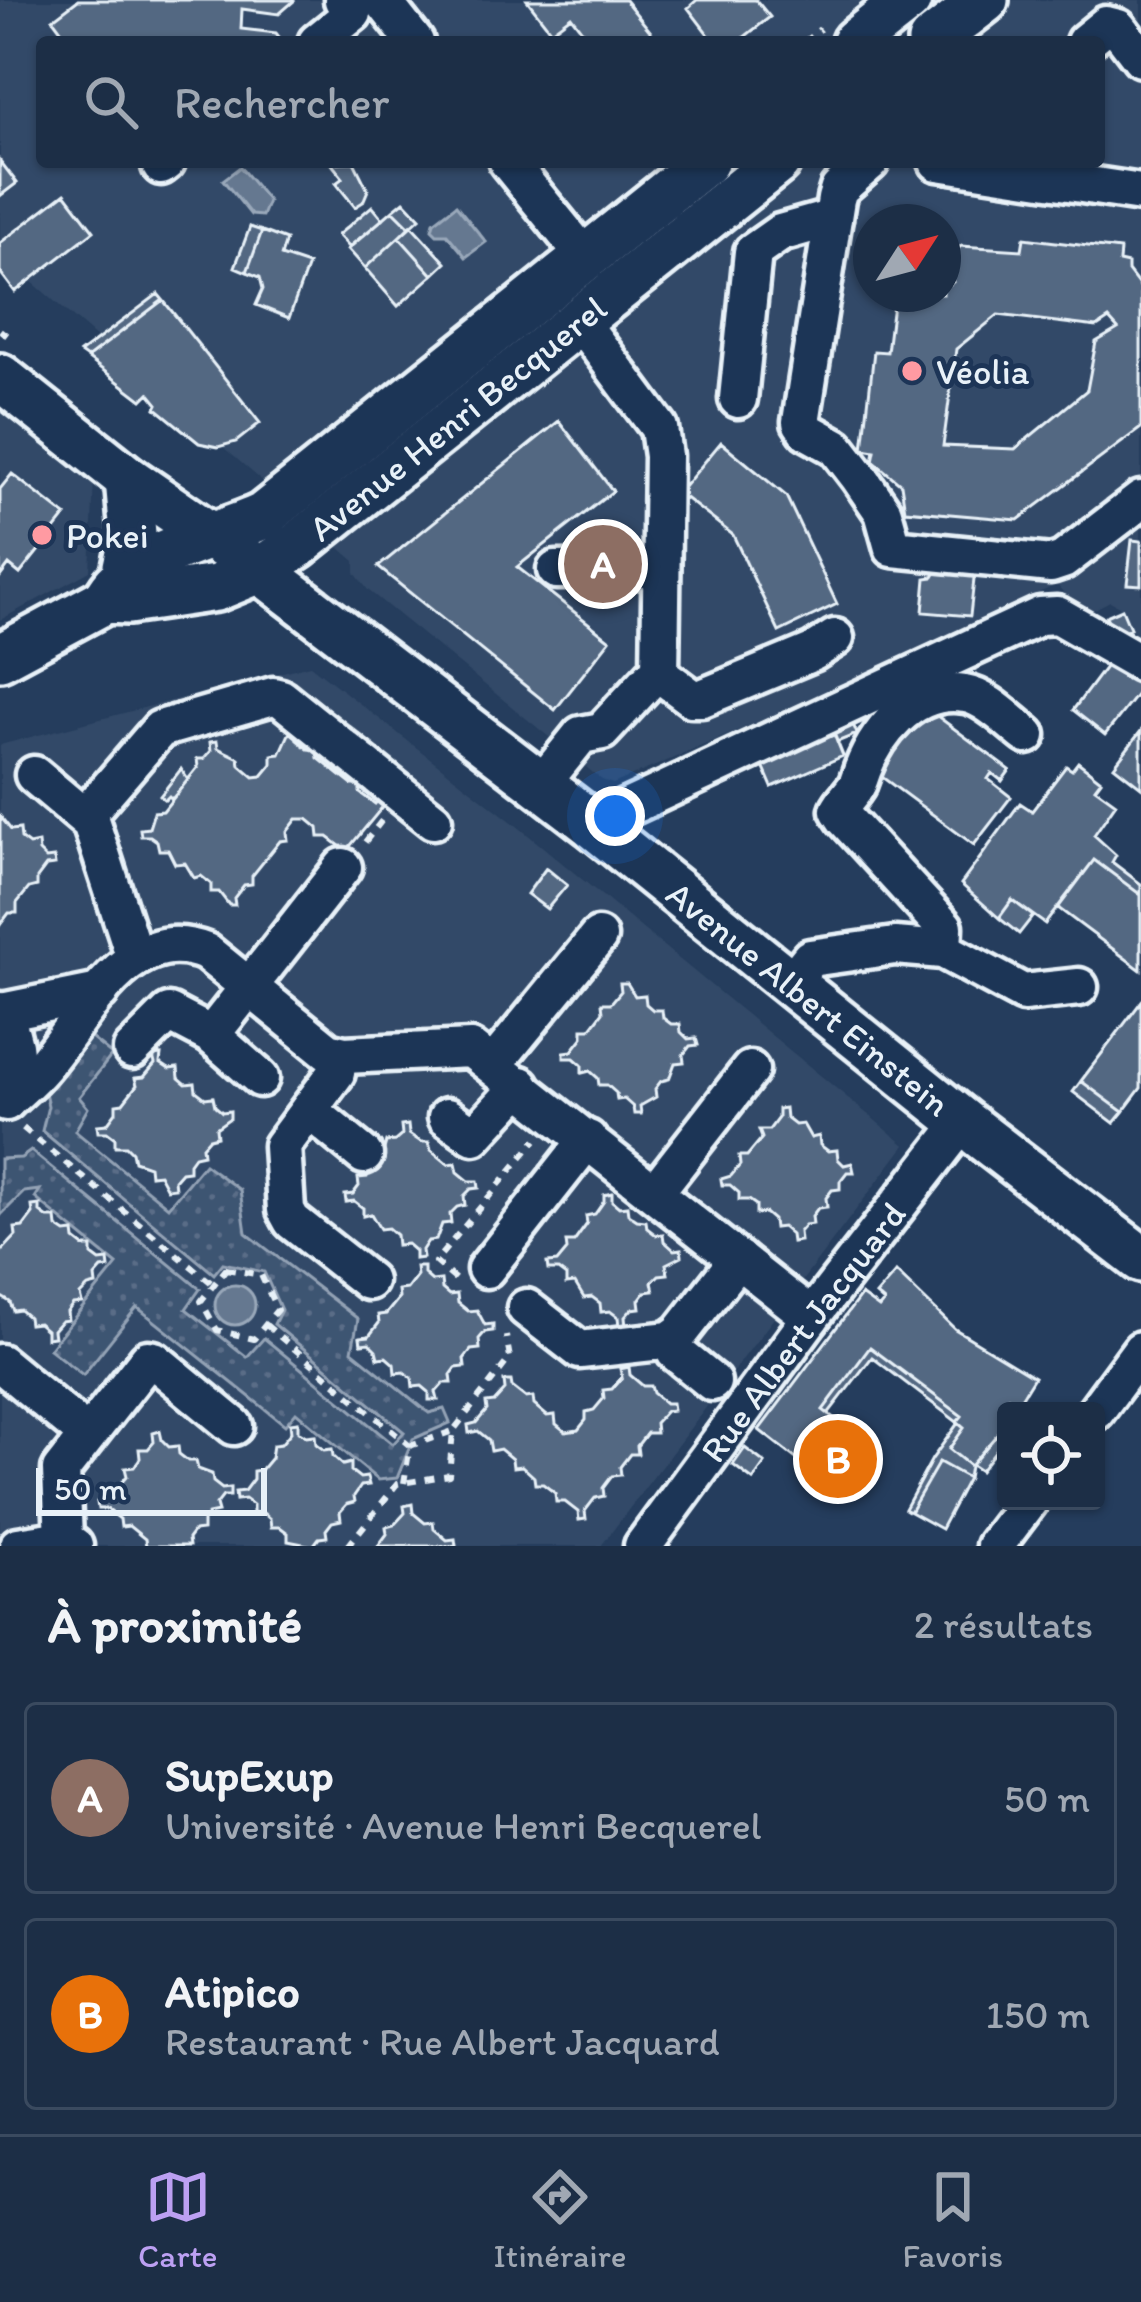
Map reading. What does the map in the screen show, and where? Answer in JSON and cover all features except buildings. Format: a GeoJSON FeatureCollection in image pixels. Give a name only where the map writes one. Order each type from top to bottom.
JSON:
{"type":"FeatureCollection","features":[{"type":"Feature","properties":{"kind":"main road"},"geometry":{"type":"LineString","coordinates":[[939,36],[985,0]]}},
{"type":"Feature","properties":{"kind":"main road"},"geometry":{"type":"LineString","coordinates":[[862,36],[899,3]]}},
{"type":"Feature","properties":{"kind":"main road","name":"Avenue Henri Becquerel"},"geometry":{"type":"LineString","coordinates":[[0,657],[181,546],[263,516],[698,168]]}},
{"type":"Feature","properties":{"kind":"main road","name":"Avenue Henri Becquerel"},"geometry":{"type":"LineString","coordinates":[[115,588],[128,601],[216,588],[260,570],[298,545],[769,168]]}},
{"type":"Feature","properties":{"kind":"main road","name":"Avenue Albert Einstein"},"geometry":{"type":"LineString","coordinates":[[0,377],[592,824],[963,1122],[1139,1255]]}},
{"type":"Feature","properties":{"kind":"main road"},"geometry":{"type":"LineString","coordinates":[[115,588],[133,534],[128,478]]}},
{"type":"Feature","properties":{"kind":"street"},"geometry":{"type":"LineString","coordinates":[[324,36],[353,13],[343,0]]}},
{"type":"Feature","properties":{"kind":"street"},"geometry":{"type":"LineString","coordinates":[[382,0],[410,36]]}},
{"type":"Feature","properties":{"kind":"street"},"geometry":{"type":"LineString","coordinates":[[1092,36],[1106,25],[1118,28],[1141,58]]}},
{"type":"Feature","properties":{"kind":"street"},"geometry":{"type":"LineString","coordinates":[[513,168],[586,258]]}},
{"type":"Feature","properties":{"kind":"street"},"geometry":{"type":"LineString","coordinates":[[855,168],[839,189],[801,422],[807,431],[836,447],[859,477],[883,512],[893,548],[1051,564],[1063,560],[1141,500]]}},
{"type":"Feature","properties":{"kind":"street"},"geometry":{"type":"LineString","coordinates":[[987,168],[1141,193]]}},
{"type":"Feature","properties":{"kind":"street"},"geometry":{"type":"LineString","coordinates":[[738,399],[754,252],[780,233],[833,218]]}},
{"type":"Feature","properties":{"kind":"street"},"geometry":{"type":"LineString","coordinates":[[578,319],[659,428],[660,674]]}},
{"type":"Feature","properties":{"kind":"street"},"geometry":{"type":"LineString","coordinates":[[556,570],[661,569]]}},
{"type":"Feature","properties":{"kind":"street"},"geometry":{"type":"LineString","coordinates":[[592,824],[1040,616],[1057,615],[1141,663]]}},
{"type":"Feature","properties":{"kind":"street"},"geometry":{"type":"LineString","coordinates":[[660,674],[692,698],[702,698],[813,652],[835,638]]}},
{"type":"Feature","properties":{"kind":"street"},"geometry":{"type":"LineString","coordinates":[[540,786],[580,735],[602,731],[660,674]]}},
{"type":"Feature","properties":{"kind":"street"},"geometry":{"type":"LineString","coordinates":[[943,950],[944,927],[845,819],[840,804],[859,781],[860,767],[907,705],[926,697],[967,694],[1027,735]]}},
{"type":"Feature","properties":{"kind":"street"},"geometry":{"type":"LineString","coordinates":[[85,816],[160,729],[273,696],[433,820]]}},
{"type":"Feature","properties":{"kind":"street"},"geometry":{"type":"LineString","coordinates":[[34,775],[85,816],[135,958]]}},
{"type":"Feature","properties":{"kind":"street"},"geometry":{"type":"LineString","coordinates":[[211,1035],[343,867]]}},
{"type":"Feature","properties":{"kind":"street"},"geometry":{"type":"LineString","coordinates":[[448,1117],[475,1136],[507,1075],[598,937]]}},
{"type":"Feature","properties":{"kind":"street"},"geometry":{"type":"LineString","coordinates":[[10,1113],[100,992],[135,958],[168,946],[195,947],[328,1051],[471,1049],[811,1317]]}},
{"type":"Feature","properties":{"kind":"street"},"geometry":{"type":"LineString","coordinates":[[790,982],[810,958],[896,946],[943,950],[1022,992],[1079,987]]}},
{"type":"Feature","properties":{"kind":"street"},"geometry":{"type":"LineString","coordinates":[[10,1113],[17,1056],[13,1033],[1,1012],[100,992]]}},
{"type":"Feature","properties":{"kind":"street"},"geometry":{"type":"LineString","coordinates":[[132,1050],[169,1013],[211,1035],[260,1078]]}},
{"type":"Feature","properties":{"kind":"street"},"geometry":{"type":"LineString","coordinates":[[338,1054],[336,1073],[282,1146],[286,1210],[292,1221],[368,1280]]}},
{"type":"Feature","properties":{"kind":"street"},"geometry":{"type":"LineString","coordinates":[[655,1192],[750,1070]]}},
{"type":"Feature","properties":{"kind":"street"},"geometry":{"type":"LineString","coordinates":[[309,1110],[364,1154]]}},
{"type":"Feature","properties":{"kind":"street","name":"Rue Albert Jacquard"},"geometry":{"type":"LineString","coordinates":[[643,1546],[811,1317],[963,1122]]}},
{"type":"Feature","properties":{"kind":"street"},"geometry":{"type":"LineString","coordinates":[[486,1269],[588,1139]]}},
{"type":"Feature","properties":{"kind":"street"},"geometry":{"type":"LineString","coordinates":[[526,1308],[580,1350],[670,1340],[738,1259]]}},
{"type":"Feature","properties":{"kind":"street"},"geometry":{"type":"LineString","coordinates":[[670,1340],[675,1352],[712,1382]]}},
{"type":"Feature","properties":{"kind":"street"},"geometry":{"type":"LineString","coordinates":[[1103,1402],[1141,1350]]}},
{"type":"Feature","properties":{"kind":"street"},"geometry":{"type":"LineString","coordinates":[[18,1546],[69,1542],[62,1470],[148,1359],[233,1426]]}},
{"type":"Feature","properties":{"kind":"street"},"geometry":{"type":"LineString","coordinates":[[0,1363],[86,1434]]}},
{"type":"Feature","properties":{"kind":"street"},"geometry":{"type":"LineString","coordinates":[[995,1546],[1021,1510]]}},
{"type":"Feature","properties":{"kind":"street"},"geometry":{"type":"LineString","coordinates":[[0,1531],[8,1546]]}},
{"type":"Feature","properties":{"kind":"path"},"geometry":{"type":"LineString","coordinates":[[343,867],[403,795]]}},
{"type":"Feature","properties":{"kind":"path"},"geometry":{"type":"LineString","coordinates":[[10,1113],[213,1284]]}},
{"type":"Feature","properties":{"kind":"path"},"geometry":{"type":"LineString","coordinates":[[226,1269],[261,1275],[277,1310],[265,1325],[254,1339],[217,1330],[201,1301],[226,1269]]}},
{"type":"Feature","properties":{"kind":"path"},"geometry":{"type":"LineString","coordinates":[[265,1325],[410,1446]]}},
{"type":"Feature","properties":{"kind":"path"},"geometry":{"type":"LineString","coordinates":[[348,1546],[397,1484],[448,1475],[453,1431],[410,1446]]}},
{"type":"Feature","properties":{"kind":"path"},"geometry":{"type":"LineString","coordinates":[[404,1483],[410,1446]]}},
{"type":"Feature","properties":{"kind":"shaded area"},"geometry":{"type":"Polygon","coordinates":[[[0,0],[1141,0],[1141,638],[1135,636],[1119,606],[1110,601],[1083,615],[1057,585],[1012,604],[1005,616],[613,784],[602,780],[368,590],[355,573],[355,561],[0,254],[0,0]]]}},
{"type":"Feature","properties":{"kind":"shaded area"},"geometry":{"type":"Polygon","coordinates":[[[241,168],[268,201],[262,216],[251,215],[223,180],[241,168]]]}},
{"type":"Feature","properties":{"kind":"shaded area"},"geometry":{"type":"Polygon","coordinates":[[[456,205],[486,242],[466,257],[447,234],[432,229],[456,205]]]}},
{"type":"Feature","properties":{"kind":"shaded area"},"geometry":{"type":"Polygon","coordinates":[[[0,403],[94,477],[90,571],[0,620],[0,403]]]}},
{"type":"Feature","properties":{"kind":"shaded area"},"geometry":{"type":"Polygon","coordinates":[[[310,665],[516,825],[905,1145],[601,1546],[0,1546],[0,745],[310,665]]]}},
{"type":"Feature","properties":{"kind":"shaded area"},"geometry":{"type":"Polygon","coordinates":[[[86,1034],[112,1055],[79,1097],[88,1108],[75,1131],[168,1207],[204,1164],[240,1190],[246,1233],[358,1319],[352,1351],[429,1413],[444,1409],[450,1423],[413,1439],[397,1478],[378,1480],[296,1412],[285,1425],[137,1307],[83,1375],[49,1349],[117,1265],[35,1198],[40,1190],[24,1192],[0,1216],[0,1159],[21,1158],[31,1151],[200,1289],[186,1309],[247,1357],[264,1338],[393,1444],[404,1432],[274,1324],[281,1310],[264,1272],[223,1263],[214,1274],[42,1131],[48,1106],[45,1092],[76,1056],[73,1049],[86,1034]]]}},
{"type":"Feature","properties":{"kind":"shaded area"},"geometry":{"type":"Polygon","coordinates":[[[235,1285],[249,1291],[255,1305],[249,1319],[235,1325],[221,1319],[215,1305],[221,1291],[235,1285]]]}},
{"type":"Feature","properties":{"kind":"place","name":"Véolia"},"geometry":{"type":"Point","coordinates":[912,371]}},
{"type":"Feature","properties":{"kind":"place","name":"Pokei"},"geometry":{"type":"Point","coordinates":[42,535]}},
{"type":"Feature","properties":{"kind":"place","name":"SupExup"},"geometry":{"type":"Point","coordinates":[603,564]}},
{"type":"Feature","properties":{"kind":"place","name":"Atipico"},"geometry":{"type":"Point","coordinates":[838,1459]}}]}
